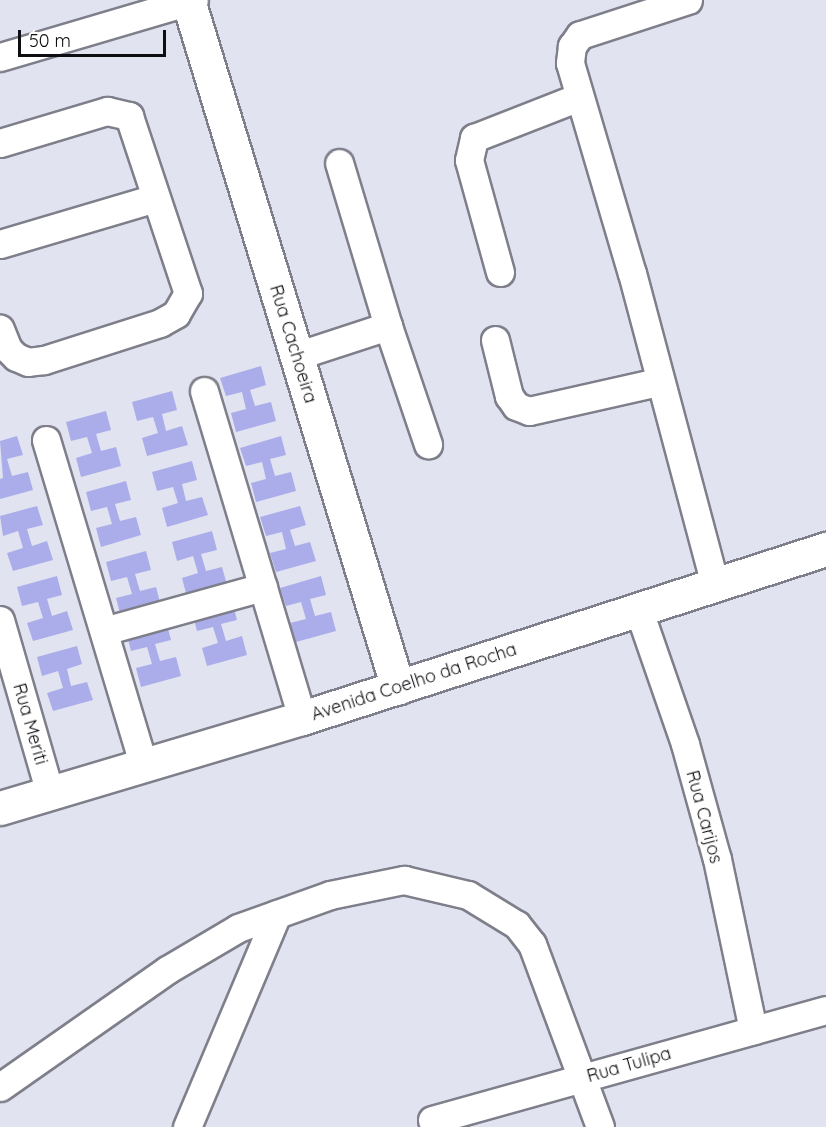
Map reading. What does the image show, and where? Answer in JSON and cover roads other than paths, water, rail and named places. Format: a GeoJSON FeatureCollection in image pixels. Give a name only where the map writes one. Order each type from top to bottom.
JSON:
{"type":"FeatureCollection","features":[{"type":"Feature","properties":{"kind":"main road","name":"Rua Cachoeira"},"geometry":{"type":"LineString","coordinates":[[190,1],[398,688]]}},
{"type":"Feature","properties":{"kind":"main road","name":"Avenida Coelho da Rocha"},"geometry":{"type":"LineString","coordinates":[[0,808],[398,688],[638,608],[826,549]]}},
{"type":"Feature","properties":{"kind":"street"},"geometry":{"type":"LineString","coordinates":[[688,0],[580,35],[572,46],[570,63],[632,273],[658,382],[715,584]]}},
{"type":"Feature","properties":{"kind":"street"},"geometry":{"type":"LineString","coordinates":[[0,57],[190,1]]}},
{"type":"Feature","properties":{"kind":"street"},"geometry":{"type":"LineString","coordinates":[[500,272],[469,160],[474,138],[579,98]]}},
{"type":"Feature","properties":{"kind":"street"},"geometry":{"type":"LineString","coordinates":[[0,143],[107,111],[129,116],[135,128],[155,198],[188,293],[176,314],[44,360],[28,362],[8,349],[0,329]]}},
{"type":"Feature","properties":{"kind":"street"},"geometry":{"type":"LineString","coordinates":[[339,163],[388,326],[428,444]]}},
{"type":"Feature","properties":{"kind":"street"},"geometry":{"type":"LineString","coordinates":[[0,244],[155,198]]}},
{"type":"Feature","properties":{"kind":"street"},"geometry":{"type":"LineString","coordinates":[[296,356],[388,326]]}},
{"type":"Feature","properties":{"kind":"street"},"geometry":{"type":"LineString","coordinates":[[495,340],[509,396],[516,406],[529,411],[557,408],[658,382]]}},
{"type":"Feature","properties":{"kind":"street"},"geometry":{"type":"LineString","coordinates":[[204,391],[302,718]]}},
{"type":"Feature","properties":{"kind":"street"},"geometry":{"type":"LineString","coordinates":[[46,440],[144,766]]}},
{"type":"Feature","properties":{"kind":"street"},"geometry":{"type":"LineString","coordinates":[[104,631],[263,587]]}},
{"type":"Feature","properties":{"kind":"street","name":"Rua Carijos"},"geometry":{"type":"LineString","coordinates":[[638,608],[685,744],[717,859],[753,1030]]}},
{"type":"Feature","properties":{"kind":"street","name":"Rua Meriti"},"geometry":{"type":"LineString","coordinates":[[0,620],[50,793]]}},
{"type":"Feature","properties":{"kind":"street"},"geometry":{"type":"LineString","coordinates":[[0,1087],[167,970],[238,928],[330,895],[404,880],[468,896],[498,911],[517,925],[532,944],[584,1078],[600,1127]]}},
{"type":"Feature","properties":{"kind":"street"},"geometry":{"type":"LineString","coordinates":[[187,1127],[277,914]]}},
{"type":"Feature","properties":{"kind":"street","name":"Rua Tulipa"},"geometry":{"type":"LineString","coordinates":[[432,1120],[826,1010]]}}]}
